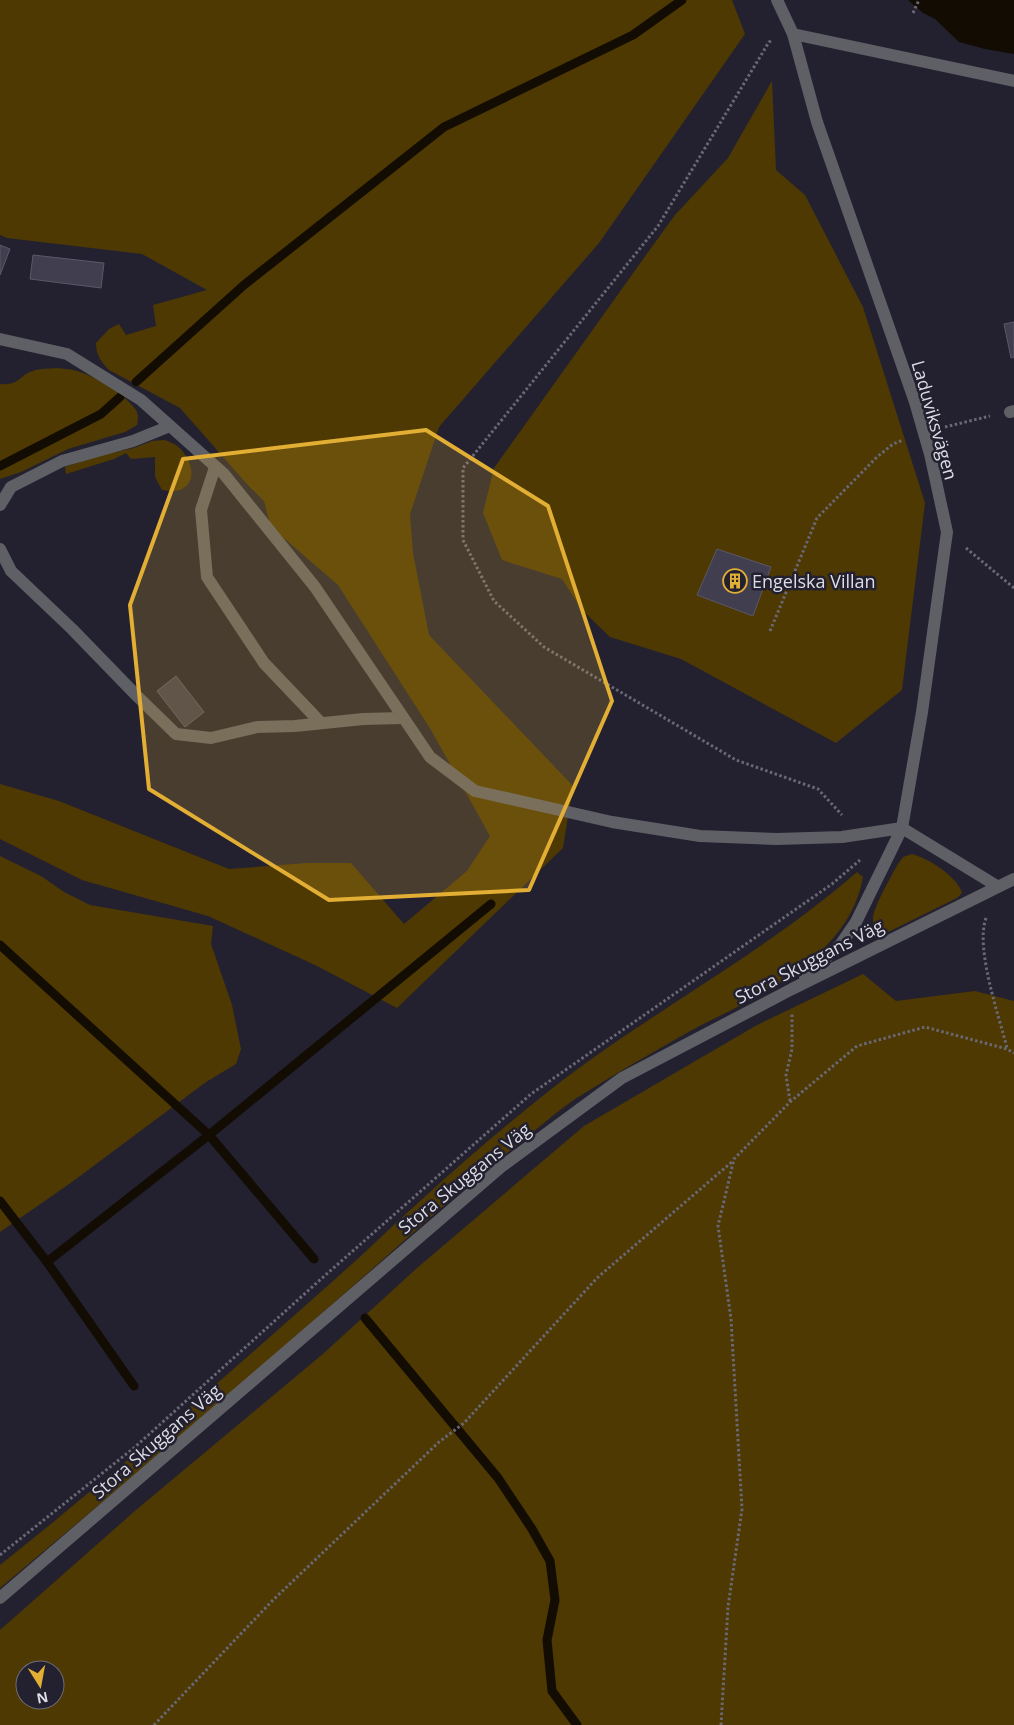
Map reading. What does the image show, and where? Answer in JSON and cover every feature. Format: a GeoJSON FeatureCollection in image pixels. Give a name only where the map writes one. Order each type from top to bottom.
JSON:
{"type":"FeatureCollection","features":[{"type":"Feature","properties":{"kind":"street","name":"Laduviksvägen"},"geometry":{"type":"LineString","coordinates":[[777,0],[793,34],[817,122],[924,432],[947,532],[922,712],[902,828],[856,922],[841,944],[792,989]]}},
{"type":"Feature","properties":{"kind":"street"},"geometry":{"type":"LineString","coordinates":[[793,34],[1014,81]]}},
{"type":"Feature","properties":{"kind":"street"},"geometry":{"type":"LineString","coordinates":[[0,338],[67,354],[141,400],[224,474],[315,587],[430,757],[475,791],[612,822],[710,836],[842,837],[902,828],[997,886]]}},
{"type":"Feature","properties":{"kind":"street"},"geometry":{"type":"LineString","coordinates":[[0,504],[10,487],[62,461],[133,441],[170,426]]}},
{"type":"Feature","properties":{"kind":"street"},"geometry":{"type":"LineString","coordinates":[[215,467],[201,510],[207,577],[264,663],[321,723]]}},
{"type":"Feature","properties":{"kind":"street"},"geometry":{"type":"LineString","coordinates":[[0,549],[11,571],[72,629],[176,734],[210,738],[257,727],[403,718]]}},
{"type":"Feature","properties":{"kind":"street","name":"Stora Skuggans Väg"},"geometry":{"type":"LineString","coordinates":[[0,1598],[501,1166],[622,1078],[792,989],[1014,879]]}},
{"type":"Feature","properties":{"kind":"path"},"geometry":{"type":"LineString","coordinates":[[913,13],[919,0]]}},
{"type":"Feature","properties":{"kind":"path"},"geometry":{"type":"LineString","coordinates":[[770,631],[817,518],[877,456],[893,444],[924,432],[1012,411]]}},
{"type":"Feature","properties":{"kind":"path"},"geometry":{"type":"LineString","coordinates":[[947,532],[1014,588]]}},
{"type":"Feature","properties":{"kind":"path"},"geometry":{"type":"LineString","coordinates":[[997,886],[982,928],[984,958],[1007,1049]]}},
{"type":"Feature","properties":{"kind":"path"},"geometry":{"type":"LineString","coordinates":[[790,1102],[786,1075],[792,1049],[792,989]]}},
{"type":"Feature","properties":{"kind":"path"},"geometry":{"type":"LineString","coordinates":[[154,1725],[273,1600],[438,1442],[464,1423],[596,1278],[734,1159],[790,1102],[857,1046],[925,1027],[1007,1049],[1014,1053]]}},
{"type":"Feature","properties":{"kind":"path"},"geometry":{"type":"LineString","coordinates":[[721,1725],[728,1607],[742,1509],[731,1319],[718,1226],[734,1159]]}},
{"type":"Feature","properties":{"kind":"highlighted area"},"geometry":{"type":"Polygon","coordinates":[[[426,430],[548,506],[612,701],[529,890],[329,900],[149,789],[130,605],[183,459],[426,430]]]}},
{"type":"Feature","properties":{"kind":"shaded area"},"geometry":{"type":"Polygon","coordinates":[[[0,0],[732,0],[745,34],[599,243],[439,427],[410,514],[413,553],[429,635],[573,786],[563,848],[397,1008],[317,966],[208,916],[82,880],[0,839],[0,784],[59,801],[229,869],[307,863],[351,863],[404,924],[467,871],[490,836],[431,730],[338,585],[271,527],[264,501],[180,408],[109,370],[100,358],[96,343],[109,329],[119,324],[126,335],[156,326],[153,305],[207,290],[142,254],[7,238],[0,235],[0,0]]]}},
{"type":"Feature","properties":{"kind":"shaded area"},"geometry":{"type":"Polygon","coordinates":[[[908,0],[1014,0],[1014,54],[959,42],[935,19],[923,13],[908,0]]]}},
{"type":"Feature","properties":{"kind":"shaded area"},"geometry":{"type":"Polygon","coordinates":[[[772,81],[776,170],[805,195],[863,307],[925,503],[902,690],[836,743],[681,659],[610,637],[582,610],[562,579],[502,560],[483,513],[494,468],[675,215],[728,158],[772,81]]]}},
{"type":"Feature","properties":{"kind":"shaded area"},"geometry":{"type":"Polygon","coordinates":[[[57,368],[84,373],[101,381],[117,392],[136,410],[138,416],[137,425],[125,432],[68,449],[21,472],[0,479],[0,384],[16,382],[28,373],[36,370],[57,368]]]}},
{"type":"Feature","properties":{"kind":"shaded area"},"geometry":{"type":"Polygon","coordinates":[[[165,440],[181,449],[191,467],[190,480],[180,490],[162,490],[155,477],[155,457],[131,459],[126,453],[114,459],[66,474],[65,467],[97,456],[134,448],[152,441],[165,440]]]}},
{"type":"Feature","properties":{"kind":"shaded area"},"geometry":{"type":"Polygon","coordinates":[[[912,854],[942,869],[955,881],[962,893],[957,898],[886,933],[880,934],[873,922],[876,908],[898,864],[903,857],[912,854]]]}},
{"type":"Feature","properties":{"kind":"shaded area"},"geometry":{"type":"Polygon","coordinates":[[[0,856],[41,876],[64,892],[90,905],[213,926],[211,944],[232,1005],[241,1049],[236,1064],[206,1082],[72,1182],[0,1232],[0,856]]]}},
{"type":"Feature","properties":{"kind":"shaded area"},"geometry":{"type":"Polygon","coordinates":[[[857,872],[863,877],[854,905],[840,930],[820,952],[797,971],[771,988],[648,1055],[560,1110],[452,1199],[216,1405],[0,1588],[0,1565],[215,1385],[500,1131],[587,1062],[783,930],[857,872]]]}},
{"type":"Feature","properties":{"kind":"shaded area"},"geometry":{"type":"Polygon","coordinates":[[[863,974],[896,1001],[975,991],[1014,1001],[1014,1725],[0,1725],[0,1630],[136,1510],[324,1353],[417,1268],[584,1126],[757,1025],[863,974]]]}},
{"type":"Feature","properties":{"kind":"building"},"geometry":{"type":"Polygon","coordinates":[[[0,245],[10,249],[0,275],[0,245]]]}},
{"type":"Feature","properties":{"kind":"building"},"geometry":{"type":"Polygon","coordinates":[[[33,255],[104,263],[101,288],[30,279],[33,255]]]}},
{"type":"Feature","properties":{"kind":"building"},"geometry":{"type":"Polygon","coordinates":[[[1014,322],[1014,357],[1011,358],[1004,324],[1014,322]]]}},
{"type":"Feature","properties":{"kind":"building","name":"Engelska Villan"},"geometry":{"type":"Polygon","coordinates":[[[717,549],[771,567],[753,616],[697,595],[717,549]]]}},
{"type":"Feature","properties":{"kind":"building"},"geometry":{"type":"Polygon","coordinates":[[[176,676],[204,712],[185,727],[157,691],[176,676]]]}},
{"type":"Feature","properties":{"kind":"waterway"},"geometry":{"type":"LineString","coordinates":[[136,382],[244,285],[444,127],[633,35],[682,0]]}},
{"type":"Feature","properties":{"kind":"waterway"},"geometry":{"type":"LineString","coordinates":[[0,466],[101,414],[120,397]]}},
{"type":"Feature","properties":{"kind":"waterway"},"geometry":{"type":"LineString","coordinates":[[134,1386],[47,1262],[209,1135],[491,904]]}},
{"type":"Feature","properties":{"kind":"waterway"},"geometry":{"type":"LineString","coordinates":[[0,945],[209,1135],[314,1259]]}},
{"type":"Feature","properties":{"kind":"waterway"},"geometry":{"type":"LineString","coordinates":[[0,1201],[47,1262]]}},
{"type":"Feature","properties":{"kind":"waterway"},"geometry":{"type":"LineString","coordinates":[[365,1318],[498,1478],[532,1529],[550,1561],[555,1600],[547,1640],[552,1691],[577,1725]]}},
{"type":"Feature","properties":{"kind":"place","name":"Engelska Villan"},"geometry":{"type":"Point","coordinates":[735,581]}}]}
